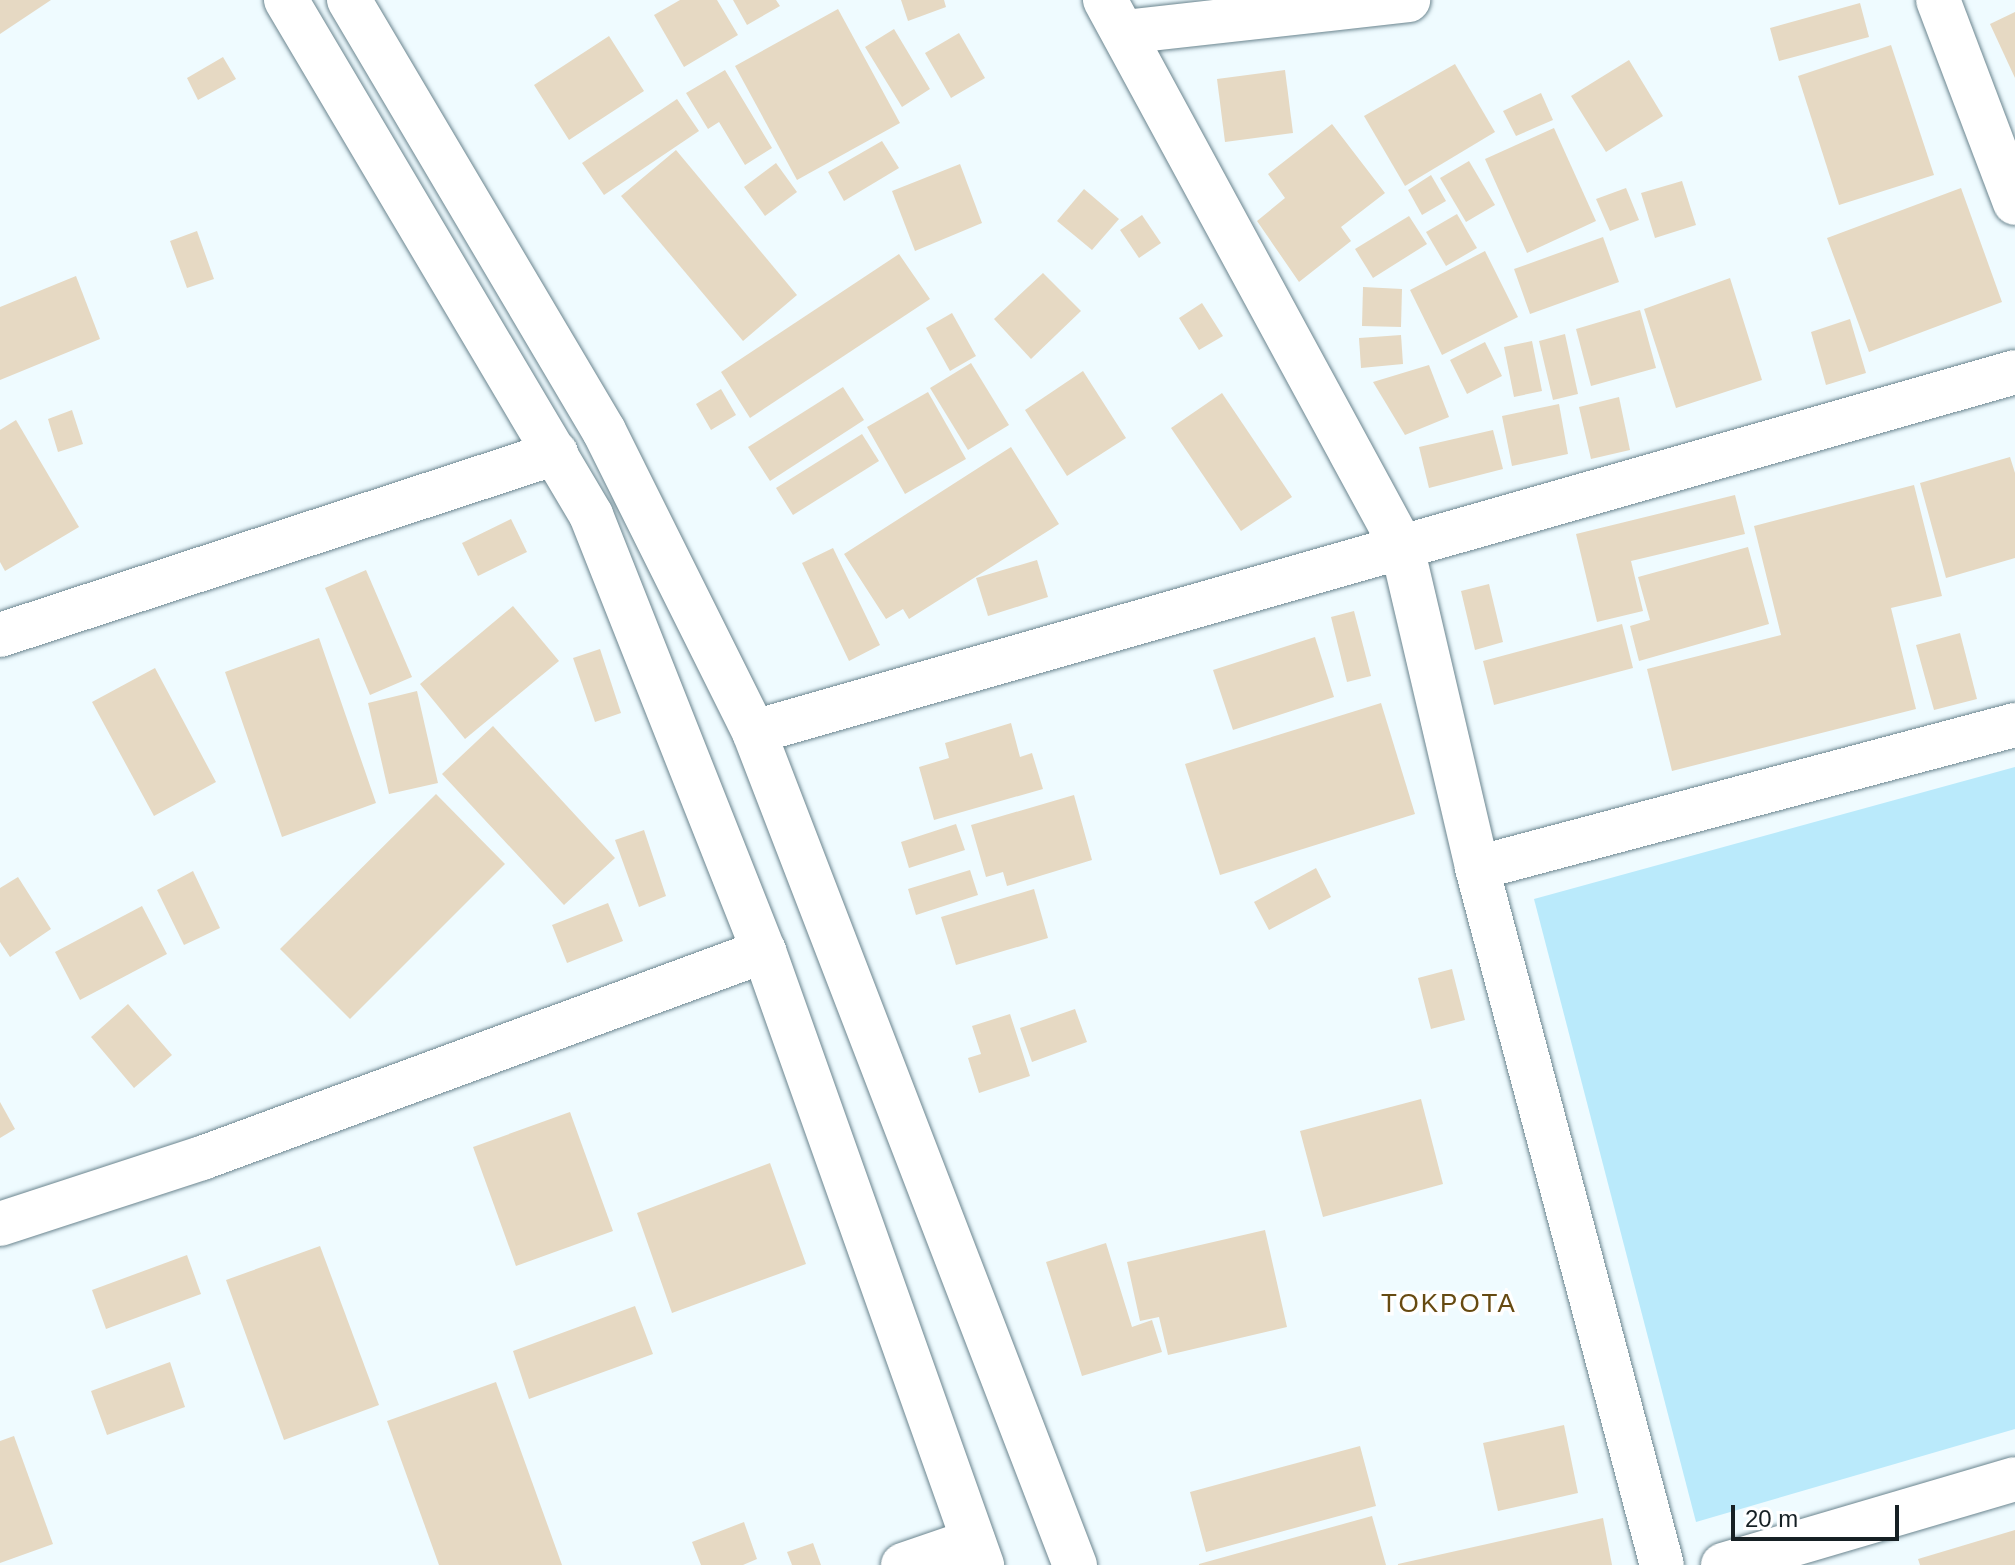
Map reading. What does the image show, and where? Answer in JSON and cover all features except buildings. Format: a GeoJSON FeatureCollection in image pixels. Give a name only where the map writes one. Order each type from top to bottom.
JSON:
{"type":"FeatureCollection","features":[{"type":"Feature","properties":{"kind":"street"},"geometry":{"type":"LineString","coordinates":[[286,0],[591,515],[764,951],[978,1553],[903,1565]]}},
{"type":"Feature","properties":{"kind":"street"},"geometry":{"type":"LineString","coordinates":[[349,0],[604,431],[754,732],[1075,1565]]}},
{"type":"Feature","properties":{"kind":"street"},"geometry":{"type":"LineString","coordinates":[[1408,0],[1115,16],[1402,547],[1477,868],[1662,1565]]}},
{"type":"Feature","properties":{"kind":"street"},"geometry":{"type":"LineString","coordinates":[[1938,0],[2015,203]]}},
{"type":"Feature","properties":{"kind":"street"},"geometry":{"type":"LineString","coordinates":[[754,732],[2015,372]]}},
{"type":"Feature","properties":{"kind":"street"},"geometry":{"type":"LineString","coordinates":[[0,635],[556,453]]}},
{"type":"Feature","properties":{"kind":"street"},"geometry":{"type":"LineString","coordinates":[[1477,868],[2015,725]]}},
{"type":"Feature","properties":{"kind":"street"},"geometry":{"type":"LineString","coordinates":[[0,1224],[202,1158],[764,951]]}},
{"type":"Feature","properties":{"kind":"street"},"geometry":{"type":"LineString","coordinates":[[1723,1565],[2015,1479]]}},
{"type":"Feature","properties":{"kind":"shaded area"},"geometry":{"type":"Polygon","coordinates":[[[2015,767],[2015,1429],[1696,1522],[1534,899],[2015,767]]]}},
{"type":"Feature","properties":{"kind":"district","name":"TOKPOTA"},"geometry":{"type":"Point","coordinates":[1449,1304]}}]}
